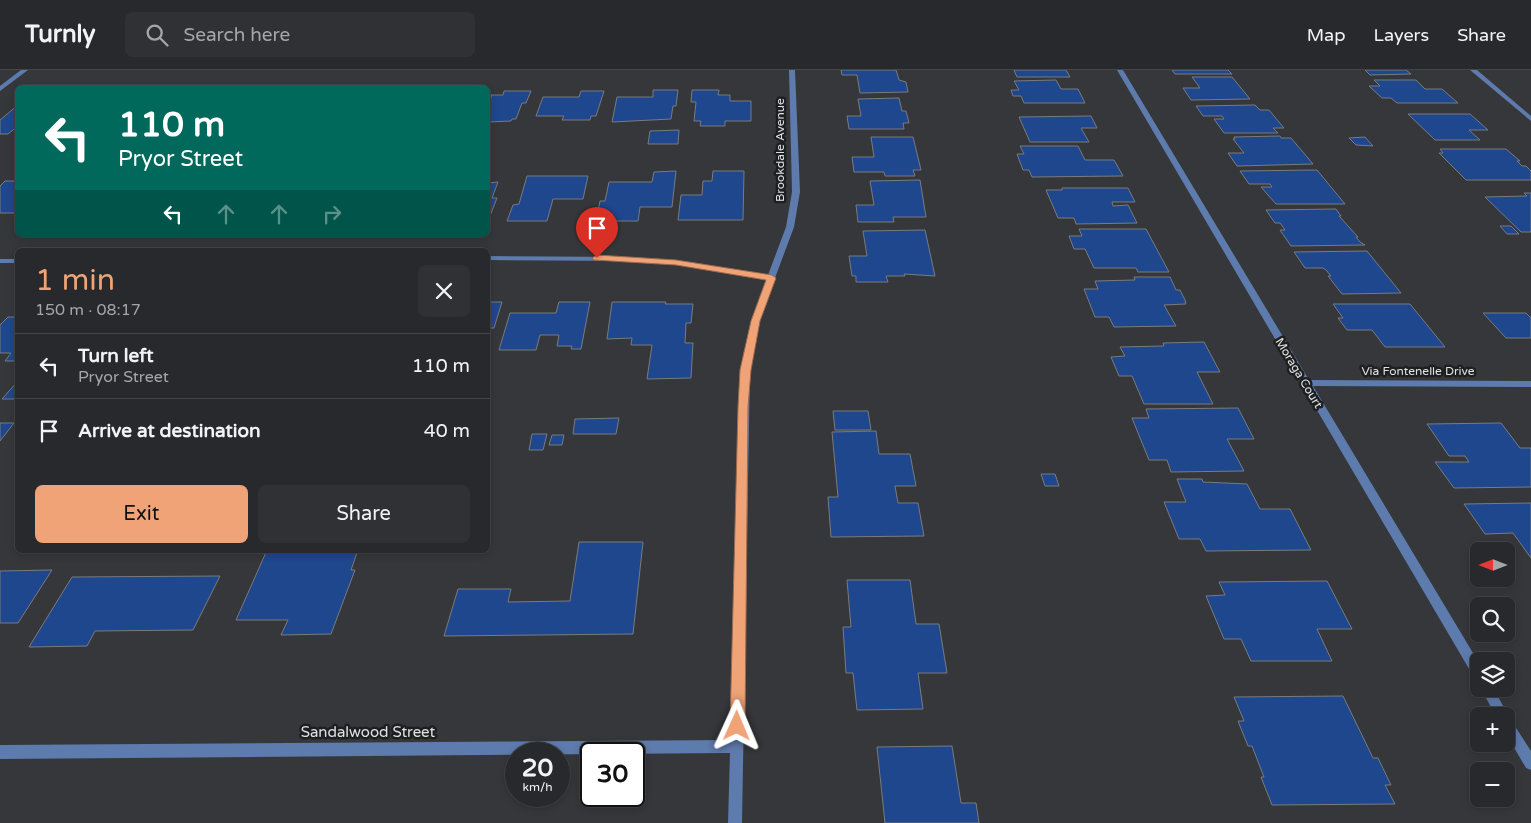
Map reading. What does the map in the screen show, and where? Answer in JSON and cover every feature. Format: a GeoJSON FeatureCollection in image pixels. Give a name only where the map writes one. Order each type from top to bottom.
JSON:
{"type":"FeatureCollection","features":[{"type":"Feature","properties":{"kind":"street"},"geometry":{"type":"LineString","coordinates":[[0,90],[25,70]]}},
{"type":"Feature","properties":{"kind":"street","name":"Brookdale Avenue"},"geometry":{"type":"LineString","coordinates":[[735,823],[743,417],[746,370],[756,321],[790,227],[796,192],[792,70]]}},
{"type":"Feature","properties":{"kind":"street","name":"Moraga Court"},"geometry":{"type":"LineString","coordinates":[[1120,70],[1470,660]]}},
{"type":"Feature","properties":{"kind":"street"},"geometry":{"type":"LineString","coordinates":[[1473,70],[1531,119]]}},
{"type":"Feature","properties":{"kind":"street"},"geometry":{"type":"LineString","coordinates":[[490,258],[629,258],[676,262],[772,278]]}},
{"type":"Feature","properties":{"kind":"street"},"geometry":{"type":"LineString","coordinates":[[0,261],[15,261]]}},
{"type":"Feature","properties":{"kind":"street","name":"Via Fontenelle Drive"},"geometry":{"type":"LineString","coordinates":[[1306,383],[1531,384]]}},
{"type":"Feature","properties":{"kind":"street"},"geometry":{"type":"LineString","coordinates":[[1515,737],[1531,763]]}},
{"type":"Feature","properties":{"kind":"street","name":"Sandalwood Street"},"geometry":{"type":"LineString","coordinates":[[0,752],[737,746]]}},
{"type":"Feature","properties":{"kind":"building"},"geometry":{"type":"Polygon","coordinates":[[[841,70],[896,70],[899,80],[906,82],[908,92],[860,93],[857,75],[842,75],[841,70]]]}},
{"type":"Feature","properties":{"kind":"building"},"geometry":{"type":"Polygon","coordinates":[[[1014,70],[1066,70],[1070,77],[1017,77],[1014,70]]]}},
{"type":"Feature","properties":{"kind":"building"},"geometry":{"type":"Polygon","coordinates":[[[1172,70],[1228,70],[1232,74],[1175,74],[1172,70]]]}},
{"type":"Feature","properties":{"kind":"building"},"geometry":{"type":"Polygon","coordinates":[[[1365,70],[1406,70],[1411,74],[1370,75],[1365,70]]]}},
{"type":"Feature","properties":{"kind":"building"},"geometry":{"type":"Polygon","coordinates":[[[1192,77],[1232,77],[1250,99],[1191,100],[1183,88],[1200,88],[1192,77]]]}},
{"type":"Feature","properties":{"kind":"building"},"geometry":{"type":"Polygon","coordinates":[[[1056,80],[1061,89],[1078,89],[1085,103],[1024,103],[1021,96],[1013,96],[1011,90],[1019,90],[1014,81],[1056,80]]]}},
{"type":"Feature","properties":{"kind":"building"},"geometry":{"type":"Polygon","coordinates":[[[1374,80],[1416,80],[1425,89],[1442,89],[1458,103],[1397,103],[1391,98],[1382,98],[1369,86],[1380,86],[1374,80]]]}},
{"type":"Feature","properties":{"kind":"building"},"geometry":{"type":"Polygon","coordinates":[[[653,90],[678,90],[676,106],[673,106],[671,119],[612,122],[617,97],[653,97],[653,90]]]}},
{"type":"Feature","properties":{"kind":"building"},"geometry":{"type":"Polygon","coordinates":[[[692,90],[719,90],[718,95],[730,95],[730,101],[751,101],[751,121],[725,121],[725,126],[700,126],[701,121],[694,121],[696,102],[691,102],[692,90]]]}},
{"type":"Feature","properties":{"kind":"building"},"geometry":{"type":"Polygon","coordinates":[[[504,91],[531,91],[526,103],[522,103],[516,119],[490,122],[491,95],[503,95],[504,91]]]}},
{"type":"Feature","properties":{"kind":"building"},"geometry":{"type":"Polygon","coordinates":[[[581,91],[604,91],[596,116],[591,116],[590,120],[562,120],[564,116],[536,116],[543,97],[579,97],[581,91]]]}},
{"type":"Feature","properties":{"kind":"building"},"geometry":{"type":"Polygon","coordinates":[[[899,98],[902,111],[906,111],[909,123],[903,123],[904,129],[849,129],[847,116],[861,116],[858,99],[899,98]]]}},
{"type":"Feature","properties":{"kind":"building"},"geometry":{"type":"Polygon","coordinates":[[[1255,105],[1260,110],[1269,110],[1284,128],[1273,128],[1278,133],[1224,133],[1214,119],[1224,119],[1222,116],[1203,116],[1196,106],[1255,105]]]}},
{"type":"Feature","properties":{"kind":"building"},"geometry":{"type":"Polygon","coordinates":[[[15,108],[15,128],[8,134],[0,134],[0,120],[15,108]]]}},
{"type":"Feature","properties":{"kind":"building"},"geometry":{"type":"Polygon","coordinates":[[[1408,114],[1470,114],[1488,130],[1469,130],[1480,140],[1435,140],[1408,114]]]}},
{"type":"Feature","properties":{"kind":"building"},"geometry":{"type":"Polygon","coordinates":[[[1091,116],[1097,128],[1081,128],[1089,142],[1030,142],[1019,117],[1091,116]]]}},
{"type":"Feature","properties":{"kind":"building"},"geometry":{"type":"Polygon","coordinates":[[[679,130],[678,144],[648,144],[650,131],[679,130]]]}},
{"type":"Feature","properties":{"kind":"building"},"geometry":{"type":"Polygon","coordinates":[[[1280,136],[1281,138],[1291,138],[1313,164],[1237,166],[1228,153],[1244,153],[1233,139],[1235,139],[1234,137],[1280,136]]]}},
{"type":"Feature","properties":{"kind":"building"},"geometry":{"type":"Polygon","coordinates":[[[871,137],[913,137],[921,170],[913,170],[915,176],[885,176],[884,172],[854,172],[852,157],[874,157],[871,137]]]}},
{"type":"Feature","properties":{"kind":"building"},"geometry":{"type":"Polygon","coordinates":[[[1365,137],[1373,146],[1356,145],[1349,138],[1365,137]]]}},
{"type":"Feature","properties":{"kind":"building"},"geometry":{"type":"Polygon","coordinates":[[[1020,146],[1078,146],[1085,160],[1114,160],[1123,176],[1032,177],[1029,170],[1023,170],[1017,154],[1024,154],[1020,146]]]}},
{"type":"Feature","properties":{"kind":"building"},"geometry":{"type":"Polygon","coordinates":[[[1440,149],[1506,149],[1520,161],[1517,161],[1522,166],[1526,166],[1531,171],[1531,180],[1466,180],[1439,153],[1443,153],[1440,149]]]}},
{"type":"Feature","properties":{"kind":"building"},"geometry":{"type":"Polygon","coordinates":[[[1317,170],[1345,204],[1276,204],[1261,187],[1272,187],[1270,184],[1249,184],[1240,171],[1317,170]]]}},
{"type":"Feature","properties":{"kind":"building"},"geometry":{"type":"Polygon","coordinates":[[[676,171],[672,207],[640,207],[638,221],[596,221],[600,201],[605,201],[609,182],[652,182],[654,172],[676,171]]]}},
{"type":"Feature","properties":{"kind":"building"},"geometry":{"type":"Polygon","coordinates":[[[713,171],[744,171],[743,220],[678,220],[681,195],[702,195],[703,181],[712,181],[713,171]]]}},
{"type":"Feature","properties":{"kind":"building"},"geometry":{"type":"Polygon","coordinates":[[[527,176],[588,176],[583,199],[553,199],[547,221],[507,221],[513,205],[519,204],[527,176]]]}},
{"type":"Feature","properties":{"kind":"building"},"geometry":{"type":"Polygon","coordinates":[[[920,180],[926,217],[893,217],[894,222],[858,222],[856,205],[874,205],[870,181],[920,180]]]}},
{"type":"Feature","properties":{"kind":"building"},"geometry":{"type":"Polygon","coordinates":[[[5,181],[15,181],[15,213],[0,213],[0,186],[5,181]]]}},
{"type":"Feature","properties":{"kind":"building"},"geometry":{"type":"Polygon","coordinates":[[[498,182],[492,198],[497,198],[490,216],[490,183],[498,182]]]}},
{"type":"Feature","properties":{"kind":"building"},"geometry":{"type":"Polygon","coordinates":[[[1062,188],[1128,188],[1135,202],[1112,202],[1113,206],[1128,205],[1137,223],[1076,224],[1074,218],[1058,218],[1046,190],[1062,190],[1062,188]]]}},
{"type":"Feature","properties":{"kind":"building"},"geometry":{"type":"Polygon","coordinates":[[[1524,193],[1531,193],[1531,232],[1521,232],[1485,197],[1527,196],[1524,193]]]}},
{"type":"Feature","properties":{"kind":"building"},"geometry":{"type":"Polygon","coordinates":[[[1336,209],[1341,216],[1339,216],[1358,237],[1356,237],[1360,242],[1365,245],[1291,246],[1280,230],[1285,230],[1280,223],[1275,223],[1266,210],[1336,209]]]}},
{"type":"Feature","properties":{"kind":"building"},"geometry":{"type":"Polygon","coordinates":[[[1500,226],[1511,226],[1519,234],[1507,234],[1500,226]]]}},
{"type":"Feature","properties":{"kind":"building"},"geometry":{"type":"Polygon","coordinates":[[[1079,229],[1146,229],[1169,272],[1138,272],[1136,268],[1094,268],[1085,249],[1074,249],[1069,236],[1082,236],[1079,229]]]}},
{"type":"Feature","properties":{"kind":"building"},"geometry":{"type":"Polygon","coordinates":[[[925,230],[935,276],[904,274],[905,276],[886,276],[888,282],[856,282],[856,276],[852,276],[849,256],[867,256],[863,231],[925,230]]]}},
{"type":"Feature","properties":{"kind":"building"},"geometry":{"type":"Polygon","coordinates":[[[1367,251],[1401,293],[1342,294],[1328,276],[1331,276],[1326,270],[1323,268],[1305,268],[1294,252],[1367,251]]]}},
{"type":"Feature","properties":{"kind":"building"},"geometry":{"type":"Polygon","coordinates":[[[1134,277],[1170,277],[1176,290],[1180,290],[1186,302],[1186,304],[1164,305],[1176,326],[1114,327],[1109,317],[1095,317],[1084,289],[1098,289],[1095,281],[1135,280],[1134,277]]]}},
{"type":"Feature","properties":{"kind":"building"},"geometry":{"type":"Polygon","coordinates":[[[490,302],[502,302],[494,328],[490,328],[490,302]]]}},
{"type":"Feature","properties":{"kind":"building"},"geometry":{"type":"Polygon","coordinates":[[[559,302],[590,302],[581,349],[571,349],[572,346],[557,346],[559,335],[540,335],[536,350],[499,350],[510,313],[556,313],[559,302]]]}},
{"type":"Feature","properties":{"kind":"building"},"geometry":{"type":"Polygon","coordinates":[[[612,302],[693,304],[691,323],[686,323],[685,343],[693,343],[691,378],[647,379],[652,345],[631,345],[632,338],[607,339],[612,302]]]}},
{"type":"Feature","properties":{"kind":"building"},"geometry":{"type":"Polygon","coordinates":[[[1333,304],[1410,304],[1445,347],[1385,347],[1372,330],[1347,330],[1338,318],[1343,318],[1333,304]]]}},
{"type":"Feature","properties":{"kind":"building"},"geometry":{"type":"Polygon","coordinates":[[[1483,313],[1526,313],[1531,318],[1531,338],[1506,338],[1483,313]]]}},
{"type":"Feature","properties":{"kind":"building"},"geometry":{"type":"Polygon","coordinates":[[[8,317],[15,317],[15,361],[5,361],[11,353],[0,353],[0,325],[8,317]]]}},
{"type":"Feature","properties":{"kind":"building"},"geometry":{"type":"Polygon","coordinates":[[[1204,342],[1220,372],[1197,372],[1213,404],[1144,404],[1132,376],[1119,376],[1111,357],[1125,356],[1120,347],[1164,346],[1163,343],[1204,342]]]}},
{"type":"Feature","properties":{"kind":"building"},"geometry":{"type":"Polygon","coordinates":[[[15,384],[15,399],[2,399],[15,384]]]}},
{"type":"Feature","properties":{"kind":"building"},"geometry":{"type":"Polygon","coordinates":[[[1238,408],[1254,439],[1227,439],[1244,471],[1171,472],[1167,460],[1149,460],[1132,418],[1149,418],[1146,409],[1238,408]]]}},
{"type":"Feature","properties":{"kind":"building"},"geometry":{"type":"Polygon","coordinates":[[[833,411],[868,411],[871,430],[835,430],[833,411]]]}},
{"type":"Feature","properties":{"kind":"building"},"geometry":{"type":"Polygon","coordinates":[[[619,418],[616,434],[573,434],[575,419],[619,418]]]}},
{"type":"Feature","properties":{"kind":"building"},"geometry":{"type":"Polygon","coordinates":[[[0,423],[14,423],[0,441],[0,423]]]}},
{"type":"Feature","properties":{"kind":"building"},"geometry":{"type":"Polygon","coordinates":[[[1501,423],[1520,448],[1531,448],[1531,487],[1454,488],[1435,462],[1469,462],[1465,456],[1449,456],[1427,424],[1501,423]]]}},
{"type":"Feature","properties":{"kind":"building"},"geometry":{"type":"Polygon","coordinates":[[[876,431],[879,454],[910,454],[916,486],[895,486],[898,503],[918,503],[924,536],[831,537],[828,497],[838,497],[832,432],[876,431]]]}},
{"type":"Feature","properties":{"kind":"building"},"geometry":{"type":"Polygon","coordinates":[[[532,434],[547,434],[543,450],[529,450],[532,434]]]}},
{"type":"Feature","properties":{"kind":"building"},"geometry":{"type":"Polygon","coordinates":[[[552,435],[564,435],[562,445],[549,445],[552,435]]]}},
{"type":"Feature","properties":{"kind":"building"},"geometry":{"type":"Polygon","coordinates":[[[1041,474],[1055,474],[1059,486],[1045,486],[1041,474]]]}},
{"type":"Feature","properties":{"kind":"building"},"geometry":{"type":"Polygon","coordinates":[[[1177,479],[1202,479],[1203,482],[1247,484],[1260,509],[1290,509],[1311,550],[1206,551],[1200,539],[1179,539],[1164,502],[1186,502],[1177,479]]]}},
{"type":"Feature","properties":{"kind":"building"},"geometry":{"type":"Polygon","coordinates":[[[1531,503],[1531,558],[1513,533],[1485,534],[1464,504],[1531,503]]]}},
{"type":"Feature","properties":{"kind":"building"},"geometry":{"type":"Polygon","coordinates":[[[579,542],[643,542],[633,634],[444,636],[458,589],[511,589],[508,602],[570,601],[579,542]]]}},
{"type":"Feature","properties":{"kind":"building"},"geometry":{"type":"Polygon","coordinates":[[[266,553],[357,553],[351,570],[355,570],[331,634],[281,635],[288,620],[236,620],[266,553]]]}},
{"type":"Feature","properties":{"kind":"building"},"geometry":{"type":"Polygon","coordinates":[[[52,570],[18,623],[0,623],[0,571],[52,570]]]}},
{"type":"Feature","properties":{"kind":"building"},"geometry":{"type":"Polygon","coordinates":[[[220,576],[193,630],[95,631],[87,646],[29,647],[72,577],[220,576]]]}},
{"type":"Feature","properties":{"kind":"building"},"geometry":{"type":"Polygon","coordinates":[[[847,580],[910,580],[916,624],[939,624],[947,673],[918,673],[923,709],[857,710],[853,673],[846,673],[843,627],[851,627],[847,580]]]}},
{"type":"Feature","properties":{"kind":"building"},"geometry":{"type":"Polygon","coordinates":[[[1327,581],[1352,629],[1317,629],[1332,661],[1251,661],[1241,639],[1224,639],[1206,596],[1225,595],[1219,582],[1327,581]]]}},
{"type":"Feature","properties":{"kind":"building"},"geometry":{"type":"Polygon","coordinates":[[[1343,696],[1373,758],[1378,758],[1391,785],[1385,785],[1395,804],[1272,805],[1252,746],[1248,746],[1238,721],[1244,721],[1234,697],[1343,696]]]}},
{"type":"Feature","properties":{"kind":"building"},"geometry":{"type":"Polygon","coordinates":[[[952,746],[961,803],[976,803],[979,823],[885,823],[877,747],[952,746]]]}},
{"type":"Feature","properties":{"kind":"route"},"geometry":{"type":"LineString","coordinates":[[597,258],[629,258],[676,262],[772,278],[756,321],[746,370],[743,407],[737,726]]}}]}
